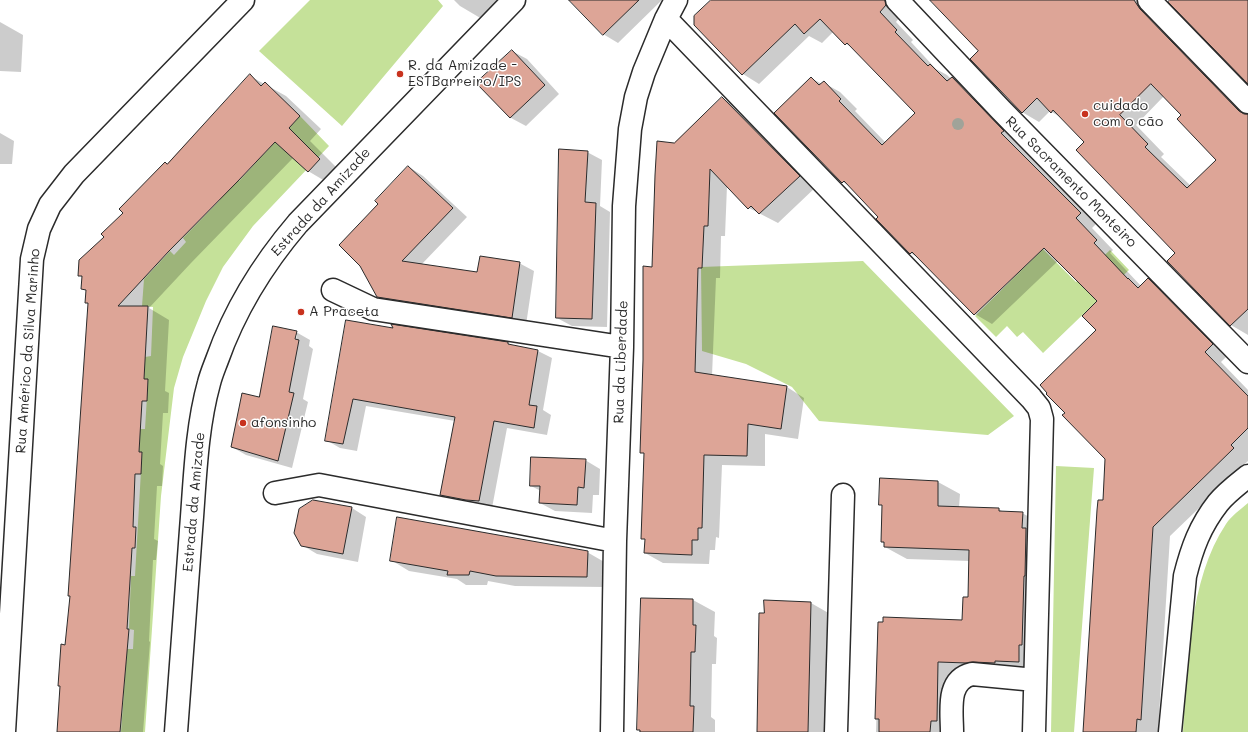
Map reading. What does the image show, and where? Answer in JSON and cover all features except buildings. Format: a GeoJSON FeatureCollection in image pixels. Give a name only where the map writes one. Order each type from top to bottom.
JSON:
{"type":"FeatureCollection","features":[{"type":"Feature","properties":{"kind":"street","name":"Rua Américo da Silva Marinho"},"geometry":{"type":"LineString","coordinates":[[4,732],[32,259],[39,229],[50,205],[74,174],[243,0]]}},
{"type":"Feature","properties":{"kind":"street","name":"Estrada da Amizade"},"geometry":{"type":"LineString","coordinates":[[176,732],[195,476],[200,429],[209,382],[224,340],[243,301],[266,264],[298,223],[514,0]]}},
{"type":"Feature","properties":{"kind":"street","name":"Rua da Liberdade"},"geometry":{"type":"LineString","coordinates":[[612,732],[615,541],[622,347],[624,206],[630,129],[636,98],[644,72],[676,0]]}},
{"type":"Feature","properties":{"kind":"street","name":"Rua Sacramento Monteiro"},"geometry":{"type":"LineString","coordinates":[[897,0],[1001,110],[1248,362]]}},
{"type":"Feature","properties":{"kind":"street"},"geometry":{"type":"LineString","coordinates":[[1149,0],[1248,102]]}},
{"type":"Feature","properties":{"kind":"street"},"geometry":{"type":"LineString","coordinates":[[666,20],[1039,408],[1042,419],[1034,732]]}},
{"type":"Feature","properties":{"kind":"street"},"geometry":{"type":"LineString","coordinates":[[334,290],[373,309],[622,347]]}},
{"type":"Feature","properties":{"kind":"street"},"geometry":{"type":"LineString","coordinates":[[1170,732],[1185,576],[1190,558],[1198,534],[1218,502],[1248,476]]}},
{"type":"Feature","properties":{"kind":"street"},"geometry":{"type":"LineString","coordinates":[[275,492],[319,485],[615,541]]}},
{"type":"Feature","properties":{"kind":"street"},"geometry":{"type":"LineString","coordinates":[[836,732],[843,495]]}},
{"type":"Feature","properties":{"kind":"street"},"geometry":{"type":"LineString","coordinates":[[952,732],[953,690],[963,676],[972,674],[1035,680]]}},
{"type":"Feature","properties":{"kind":"green space"},"geometry":{"type":"Polygon","coordinates":[[[310,0],[438,0],[443,6],[342,126],[259,51],[310,0]]]}},
{"type":"Feature","properties":{"kind":"green space"},"geometry":{"type":"Polygon","coordinates":[[[300,116],[329,146],[253,226],[223,267],[206,301],[183,357],[174,388],[161,496],[145,732],[121,732],[127,649],[133,649],[134,630],[129,629],[131,576],[135,576],[142,453],[139,452],[140,429],[145,429],[148,380],[144,379],[145,357],[151,356],[153,307],[142,306],[144,279],[170,251],[174,255],[186,242],[183,238],[220,200],[215,195],[234,176],[239,181],[275,142],[280,146],[293,132],[289,128],[300,116]]]}},
{"type":"Feature","properties":{"kind":"green space"},"geometry":{"type":"Polygon","coordinates":[[[1043,249],[1076,282],[1110,250],[1129,270],[1043,353],[1023,332],[1017,337],[1007,326],[996,337],[975,316],[1043,249]]]}},
{"type":"Feature","properties":{"kind":"green space"},"geometry":{"type":"Polygon","coordinates":[[[863,261],[1014,416],[988,435],[819,421],[792,387],[746,364],[702,351],[701,267],[863,261]]]}},
{"type":"Feature","properties":{"kind":"green space"},"geometry":{"type":"Polygon","coordinates":[[[1056,466],[1094,468],[1074,732],[1051,732],[1056,466]]]}},
{"type":"Feature","properties":{"kind":"green space"},"geometry":{"type":"Polygon","coordinates":[[[1248,503],[1248,732],[1183,732],[1186,680],[1192,624],[1204,571],[1214,546],[1226,524],[1233,515],[1248,503]]]}},
{"type":"Feature","properties":{"kind":"place","name":"R. da Amizade - ESTBarreiro/IPS"},"geometry":{"type":"Point","coordinates":[400,74]}},
{"type":"Feature","properties":{"kind":"place","name":"cuidado com o cão"},"geometry":{"type":"Point","coordinates":[1085,114]}},
{"type":"Feature","properties":{"kind":"place","name":"A Praceta"},"geometry":{"type":"Point","coordinates":[301,312]}},
{"type":"Feature","properties":{"kind":"place","name":"afonsinho"},"geometry":{"type":"Point","coordinates":[243,423]}}]}
